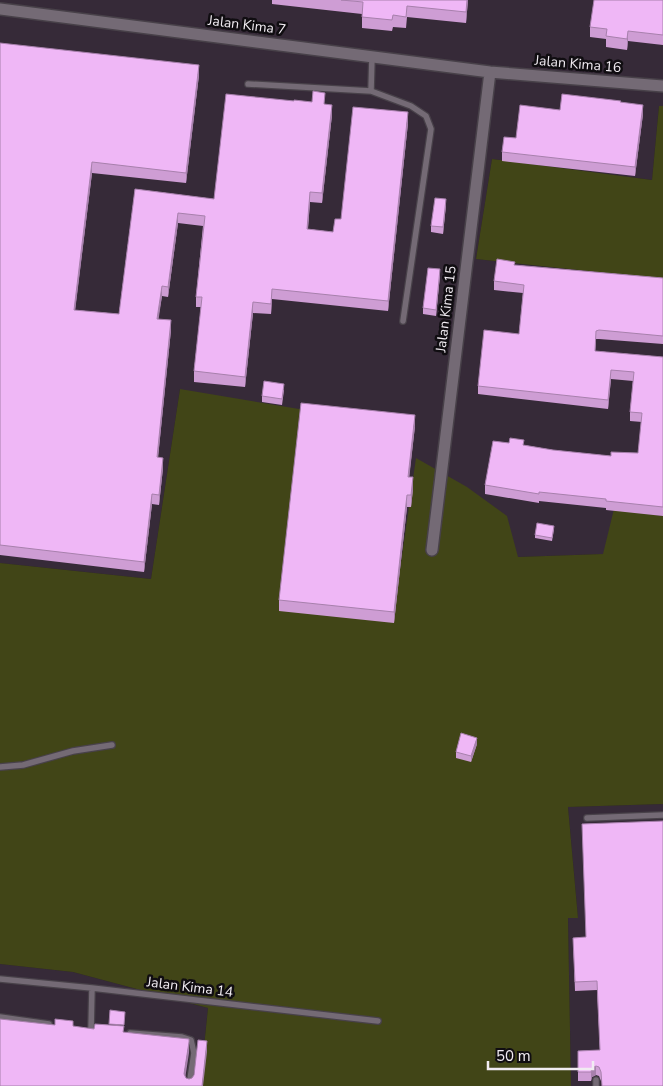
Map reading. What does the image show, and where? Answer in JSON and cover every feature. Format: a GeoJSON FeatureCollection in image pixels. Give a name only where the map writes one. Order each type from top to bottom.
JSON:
{"type":"FeatureCollection","features":[{"type":"Feature","properties":{"kind":"street","name":"Jalan Kima 7"},"geometry":{"type":"LineString","coordinates":[[0,9],[490,72]]}},
{"type":"Feature","properties":{"kind":"street","name":"Jalan Kima 16"},"geometry":{"type":"LineString","coordinates":[[490,72],[663,86]]}},
{"type":"Feature","properties":{"kind":"street","name":"Jalan Kima 15"},"geometry":{"type":"LineString","coordinates":[[432,550],[490,72]]}},
{"type":"Feature","properties":{"kind":"lane"},"geometry":{"type":"LineString","coordinates":[[371,91],[372,56]]}},
{"type":"Feature","properties":{"kind":"lane"},"geometry":{"type":"LineString","coordinates":[[248,84],[371,91],[411,106],[426,116],[431,129],[403,321]]}},
{"type":"Feature","properties":{"kind":"lane"},"geometry":{"type":"LineString","coordinates":[[0,767],[23,766],[73,751],[112,745]]}},
{"type":"Feature","properties":{"kind":"lane"},"geometry":{"type":"LineString","coordinates":[[588,818],[663,815]]}},
{"type":"Feature","properties":{"kind":"lane","name":"Jalan Kima 14"},"geometry":{"type":"LineString","coordinates":[[0,979],[378,1021]]}},
{"type":"Feature","properties":{"kind":"lane"},"geometry":{"type":"LineString","coordinates":[[91,1030],[92,988]]}},
{"type":"Feature","properties":{"kind":"lane"},"geometry":{"type":"LineString","coordinates":[[0,1017],[54,1025]]}},
{"type":"Feature","properties":{"kind":"lane"},"geometry":{"type":"LineString","coordinates":[[82,1029],[100,1031]]}},
{"type":"Feature","properties":{"kind":"lane"},"geometry":{"type":"LineString","coordinates":[[127,1033],[182,1037],[191,1040],[194,1052],[189,1086]]}},
{"type":"Feature","properties":{"kind":"shaded area"},"geometry":{"type":"Polygon","coordinates":[[[0,0],[663,0],[663,106],[659,106],[652,180],[492,159],[476,259],[663,279],[663,516],[603,554],[518,557],[393,618],[180,389],[151,579],[0,563],[0,0]]]}},
{"type":"Feature","properties":{"kind":"shaded area"},"geometry":{"type":"Polygon","coordinates":[[[663,804],[663,1086],[571,1086],[568,918],[578,918],[568,807],[663,804]]]}},
{"type":"Feature","properties":{"kind":"shaded area"},"geometry":{"type":"Polygon","coordinates":[[[0,964],[73,972],[208,1008],[200,1086],[0,1086],[0,964]]]}},
{"type":"Feature","properties":{"kind":"green space"},"geometry":{"type":"Polygon","coordinates":[[[659,106],[663,106],[663,279],[476,259],[492,159],[652,180],[659,106]]]}},
{"type":"Feature","properties":{"kind":"green space"},"geometry":{"type":"Polygon","coordinates":[[[180,389],[305,410],[393,618],[416,458],[467,487],[507,516],[518,557],[603,554],[614,509],[663,516],[663,804],[568,807],[578,918],[568,918],[571,1086],[200,1086],[208,1008],[73,972],[0,964],[0,563],[151,579],[180,389]]]}},
{"type":"Feature","properties":{"kind":"building"},"geometry":{"type":"Polygon","coordinates":[[[341,0],[467,0],[466,12],[407,6],[406,17],[393,15],[392,20],[362,17],[363,2],[341,0]]]}},
{"type":"Feature","properties":{"kind":"building"},"geometry":{"type":"Polygon","coordinates":[[[594,0],[663,0],[663,35],[628,31],[627,39],[606,36],[607,29],[590,27],[594,0]]]}},
{"type":"Feature","properties":{"kind":"building"},"geometry":{"type":"Polygon","coordinates":[[[0,43],[199,65],[186,173],[92,162],[74,310],[119,314],[135,189],[214,199],[226,94],[312,102],[313,91],[325,93],[324,104],[332,105],[322,193],[310,192],[307,229],[333,232],[335,219],[341,219],[353,107],[408,112],[388,301],[272,289],[271,304],[253,302],[245,377],[194,371],[202,297],[196,297],[205,216],[178,213],[168,287],[162,286],[157,319],[171,320],[157,457],[163,458],[159,495],[152,494],[144,562],[0,545],[0,43]]]}},
{"type":"Feature","properties":{"kind":"building"},"geometry":{"type":"Polygon","coordinates":[[[562,94],[643,105],[635,167],[502,152],[504,137],[516,138],[520,105],[560,110],[562,94]]]}},
{"type":"Feature","properties":{"kind":"building"},"geometry":{"type":"Polygon","coordinates":[[[435,198],[446,199],[443,227],[431,226],[435,198]]]}},
{"type":"Feature","properties":{"kind":"building"},"geometry":{"type":"Polygon","coordinates":[[[497,259],[515,262],[514,265],[663,278],[663,336],[599,330],[596,331],[595,351],[663,357],[663,507],[606,501],[606,499],[539,492],[539,494],[485,485],[493,441],[509,443],[510,438],[524,440],[523,445],[611,456],[611,452],[638,453],[642,413],[630,412],[634,372],[611,370],[608,400],[478,386],[484,330],[519,334],[524,285],[494,281],[497,259]]]}},
{"type":"Feature","properties":{"kind":"building"},"geometry":{"type":"Polygon","coordinates":[[[428,268],[440,269],[436,310],[423,308],[428,268]]]}},
{"type":"Feature","properties":{"kind":"building"},"geometry":{"type":"Polygon","coordinates":[[[264,381],[284,384],[282,399],[262,396],[264,381]]]}},
{"type":"Feature","properties":{"kind":"building"},"geometry":{"type":"Polygon","coordinates":[[[301,403],[415,415],[408,477],[413,477],[411,495],[407,495],[394,612],[279,600],[301,403]]]}},
{"type":"Feature","properties":{"kind":"building"},"geometry":{"type":"Polygon","coordinates":[[[537,523],[554,526],[552,538],[535,535],[537,523]]]}},
{"type":"Feature","properties":{"kind":"building"},"geometry":{"type":"Polygon","coordinates":[[[461,733],[477,738],[471,756],[456,752],[461,733]]]}},
{"type":"Feature","properties":{"kind":"building"},"geometry":{"type":"Polygon","coordinates":[[[663,821],[663,1086],[602,1086],[599,1067],[592,1068],[591,1072],[578,1072],[578,1051],[600,1050],[597,981],[575,982],[573,938],[586,937],[582,824],[663,821]]]}},
{"type":"Feature","properties":{"kind":"building"},"geometry":{"type":"Polygon","coordinates":[[[110,1010],[125,1012],[124,1025],[109,1024],[110,1010]]]}},
{"type":"Feature","properties":{"kind":"building"},"geometry":{"type":"Polygon","coordinates":[[[0,1019],[55,1025],[55,1019],[73,1021],[73,1026],[94,1029],[95,1024],[124,1026],[123,1032],[189,1039],[184,1074],[189,1079],[194,1075],[198,1040],[207,1041],[202,1086],[0,1086],[0,1019]]]}}]}
